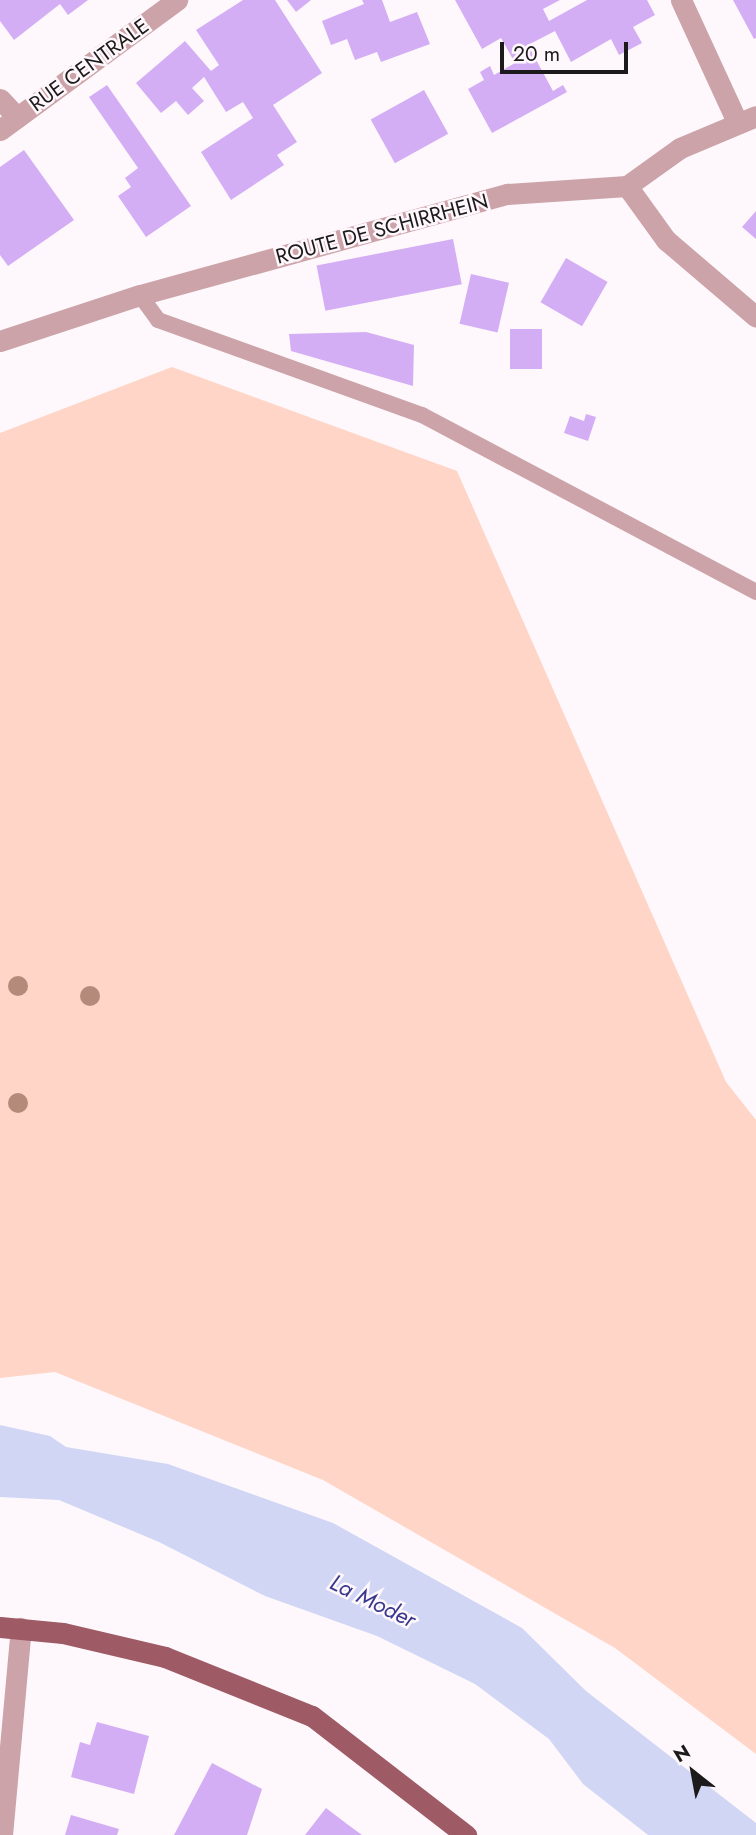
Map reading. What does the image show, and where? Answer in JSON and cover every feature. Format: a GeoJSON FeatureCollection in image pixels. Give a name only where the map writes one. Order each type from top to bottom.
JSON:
{"type":"FeatureCollection","features":[{"type":"Feature","properties":{"kind":"main road"},"geometry":{"type":"LineString","coordinates":[[11,1628],[164,1657],[312,1716],[466,1835]]}},
{"type":"Feature","properties":{"kind":"street","name":"RUE CENTRALE"},"geometry":{"type":"LineString","coordinates":[[0,130],[177,0]]}},
{"type":"Feature","properties":{"kind":"street"},"geometry":{"type":"LineString","coordinates":[[681,0],[747,119],[680,148],[627,186],[666,240],[756,317]]}},
{"type":"Feature","properties":{"kind":"street"},"geometry":{"type":"LineString","coordinates":[[0,99],[17,117]]}},
{"type":"Feature","properties":{"kind":"street","name":"ROUTE DE SCHIRRHEIN"},"geometry":{"type":"LineString","coordinates":[[0,341],[140,295],[507,194],[627,186]]}},
{"type":"Feature","properties":{"kind":"street"},"geometry":{"type":"LineString","coordinates":[[2,1835],[11,1628]]}},
{"type":"Feature","properties":{"kind":"lane"},"geometry":{"type":"LineString","coordinates":[[140,295],[158,320],[422,415],[756,592]]}},
{"type":"Feature","properties":{"kind":"shaded area"},"geometry":{"type":"Polygon","coordinates":[[[172,367],[457,471],[726,1082],[756,1120],[756,1754],[615,1648],[323,1480],[55,1372],[0,1378],[0,433],[172,367]]]}},
{"type":"Feature","properties":{"kind":"water","name":"La Moder"},"geometry":{"type":"Polygon","coordinates":[[[0,1425],[50,1436],[66,1447],[168,1464],[333,1523],[522,1628],[586,1691],[756,1823],[756,1835],[648,1835],[583,1784],[549,1739],[475,1684],[377,1636],[265,1596],[159,1542],[59,1500],[0,1497],[0,1425]]]}},
{"type":"Feature","properties":{"kind":"building"},"geometry":{"type":"Polygon","coordinates":[[[0,0],[88,0],[68,15],[60,4],[14,40],[0,21],[0,0]]]}},
{"type":"Feature","properties":{"kind":"building"},"geometry":{"type":"Polygon","coordinates":[[[243,0],[275,0],[322,73],[273,105],[297,142],[277,155],[284,165],[231,200],[201,152],[253,118],[243,102],[226,112],[204,77],[192,88],[204,101],[188,115],[176,101],[161,113],[136,83],[185,41],[211,71],[219,65],[196,30],[243,0]]]}},
{"type":"Feature","properties":{"kind":"building"},"geometry":{"type":"Polygon","coordinates":[[[287,0],[311,0],[296,12],[287,0]]]}},
{"type":"Feature","properties":{"kind":"building"},"geometry":{"type":"Polygon","coordinates":[[[362,0],[382,0],[390,22],[417,12],[430,44],[381,62],[377,52],[355,60],[347,39],[331,45],[322,21],[364,4],[362,0]]]}},
{"type":"Feature","properties":{"kind":"building"},"geometry":{"type":"Polygon","coordinates":[[[455,0],[560,0],[543,9],[549,21],[587,0],[647,0],[655,15],[633,27],[642,43],[619,55],[611,39],[571,62],[555,31],[528,45],[553,91],[563,85],[567,92],[492,133],[468,89],[484,80],[480,72],[490,66],[494,75],[515,63],[501,38],[482,49],[455,0]]]}},
{"type":"Feature","properties":{"kind":"building"},"geometry":{"type":"Polygon","coordinates":[[[733,0],[756,0],[756,38],[754,39],[733,0]]]}},
{"type":"Feature","properties":{"kind":"building"},"geometry":{"type":"Polygon","coordinates":[[[107,85],[191,206],[146,237],[118,196],[131,187],[125,178],[138,168],[89,97],[107,85]]]}},
{"type":"Feature","properties":{"kind":"building"},"geometry":{"type":"Polygon","coordinates":[[[424,90],[448,134],[395,163],[371,120],[424,90]]]}},
{"type":"Feature","properties":{"kind":"building"},"geometry":{"type":"Polygon","coordinates":[[[24,150],[74,220],[8,266],[0,255],[0,167],[24,150]]]}},
{"type":"Feature","properties":{"kind":"building"},"geometry":{"type":"Polygon","coordinates":[[[756,211],[756,239],[742,227],[756,211]]]}},
{"type":"Feature","properties":{"kind":"building"},"geometry":{"type":"Polygon","coordinates":[[[453,239],[462,284],[325,311],[317,266],[453,239]]]}},
{"type":"Feature","properties":{"kind":"building"},"geometry":{"type":"Polygon","coordinates":[[[566,258],[608,282],[582,326],[540,302],[566,258]]]}},
{"type":"Feature","properties":{"kind":"building"},"geometry":{"type":"Polygon","coordinates":[[[471,274],[509,283],[498,332],[460,324],[471,274]]]}},
{"type":"Feature","properties":{"kind":"building"},"geometry":{"type":"Polygon","coordinates":[[[510,329],[542,329],[542,369],[510,369],[510,329]]]}},
{"type":"Feature","properties":{"kind":"building"},"geometry":{"type":"Polygon","coordinates":[[[366,332],[414,345],[413,386],[291,351],[289,334],[366,332]]]}},
{"type":"Feature","properties":{"kind":"building"},"geometry":{"type":"Polygon","coordinates":[[[586,414],[596,417],[588,441],[564,433],[570,416],[584,421],[586,414]]]}},
{"type":"Feature","properties":{"kind":"building"},"geometry":{"type":"Polygon","coordinates":[[[97,1722],[149,1736],[134,1794],[71,1777],[80,1742],[90,1745],[97,1722]]]}},
{"type":"Feature","properties":{"kind":"building"},"geometry":{"type":"Polygon","coordinates":[[[212,1763],[262,1789],[247,1835],[174,1835],[212,1763]]]}},
{"type":"Feature","properties":{"kind":"building"},"geometry":{"type":"Polygon","coordinates":[[[326,1808],[347,1824],[362,1835],[305,1835],[326,1808]]]}},
{"type":"Feature","properties":{"kind":"building"},"geometry":{"type":"Polygon","coordinates":[[[71,1815],[119,1829],[117,1835],[65,1835],[71,1815]]]}}]}
